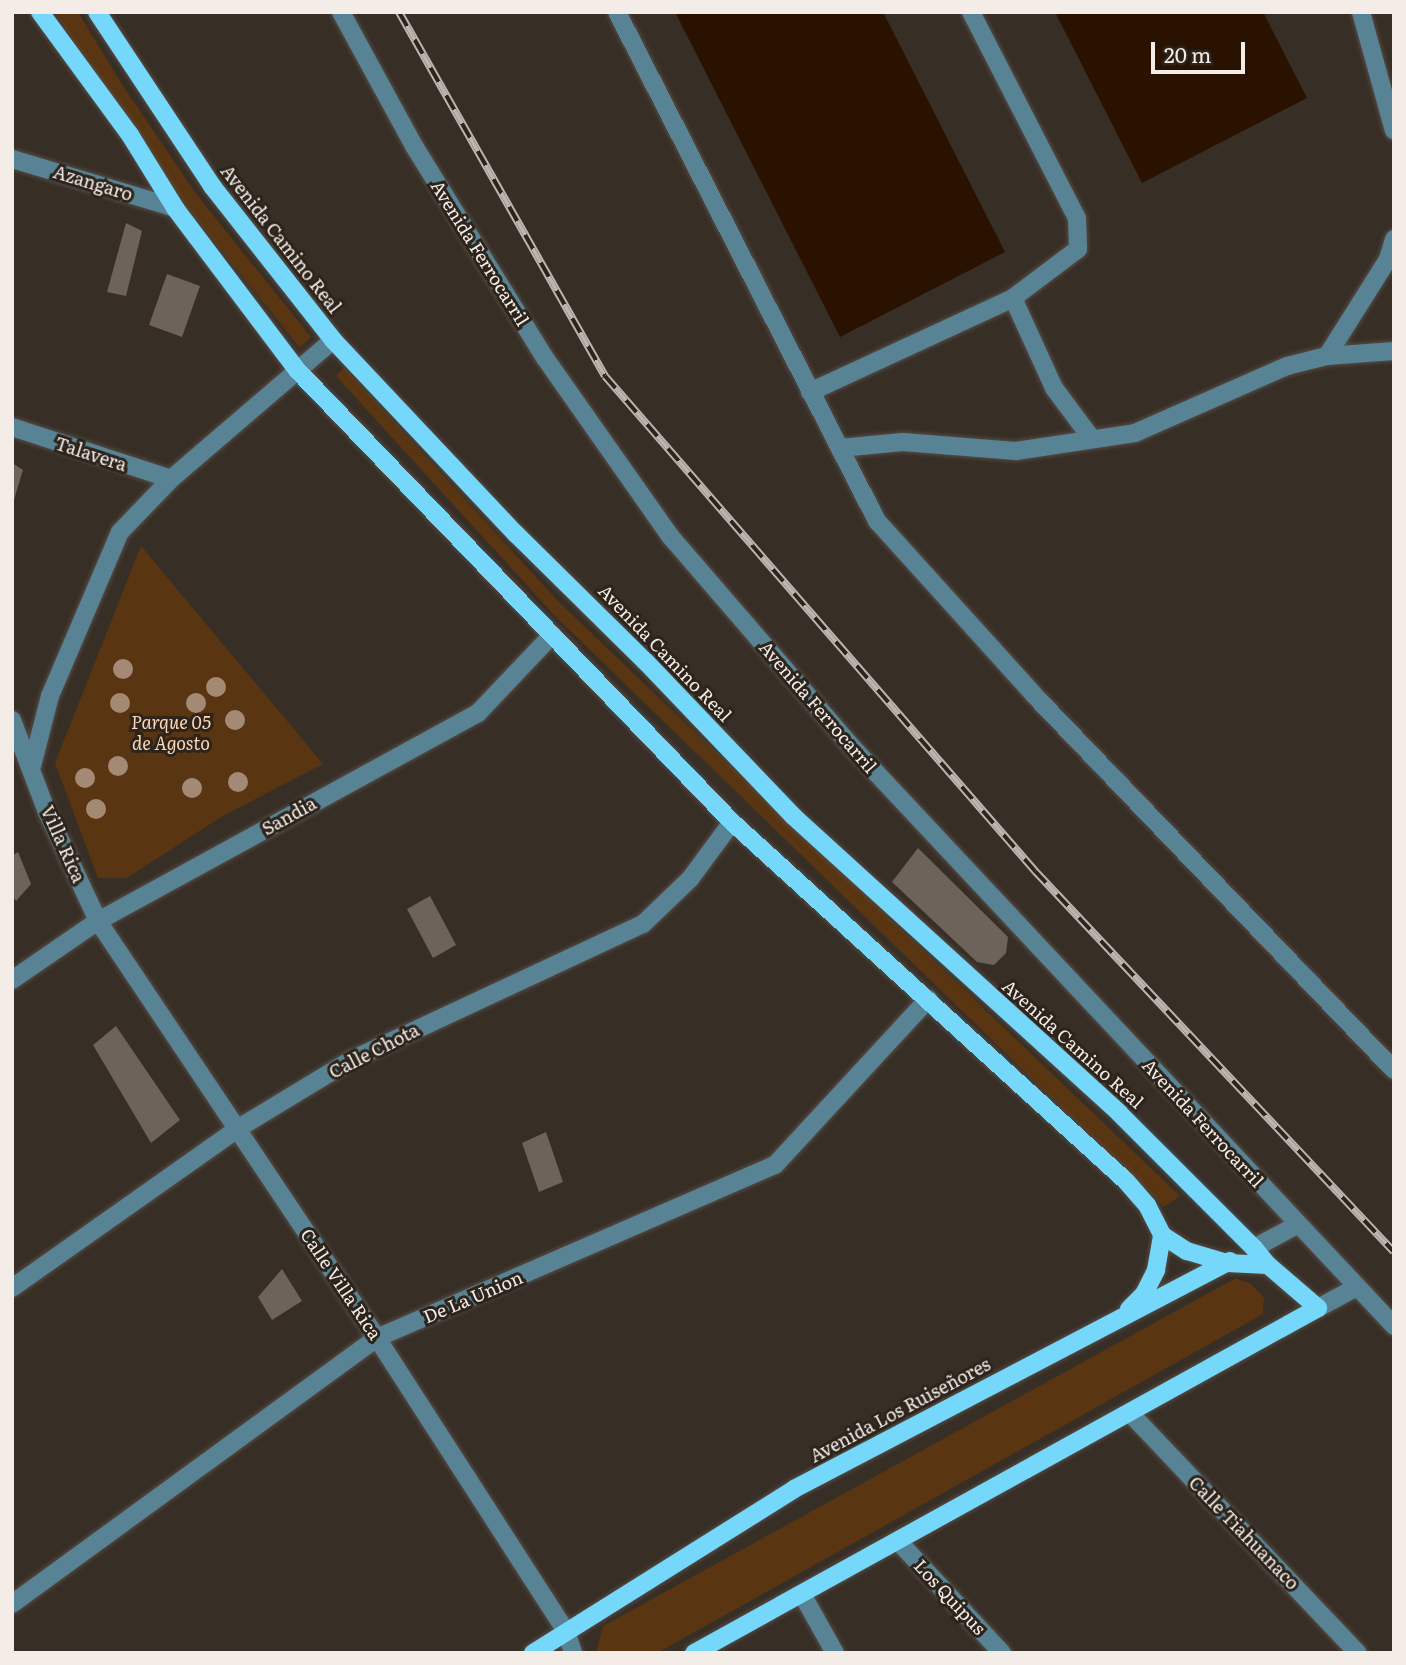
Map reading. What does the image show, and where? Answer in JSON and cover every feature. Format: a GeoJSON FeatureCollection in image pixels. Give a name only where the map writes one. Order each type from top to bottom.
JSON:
{"type":"FeatureCollection","features":[{"type":"Feature","properties":{"kind":"main road"},"geometry":{"type":"LineString","coordinates":[[40,12],[130,135],[174,208],[298,371],[732,822],[1126,1181],[1147,1205],[1162,1235],[1187,1251],[1227,1263],[1268,1265]]}},
{"type":"Feature","properties":{"kind":"main road","name":"Avenida Camino Real"},"geometry":{"type":"LineString","coordinates":[[97,12],[212,186],[333,340],[516,534],[646,662],[793,816],[1119,1113],[1268,1265],[1318,1308]]}},
{"type":"Feature","properties":{"kind":"main road"},"geometry":{"type":"LineString","coordinates":[[1118,1320],[1144,1294],[1156,1270],[1162,1235]]}},
{"type":"Feature","properties":{"kind":"main road","name":"Avenida Los Ruiseñores"},"geometry":{"type":"LineString","coordinates":[[533,1653],[794,1489],[1254,1248]]}},
{"type":"Feature","properties":{"kind":"main road"},"geometry":{"type":"LineString","coordinates":[[695,1653],[1318,1308]]}},
{"type":"Feature","properties":{"kind":"street","name":"Avenida Ferrocarril"},"geometry":{"type":"LineString","coordinates":[[341,12],[414,146],[545,358],[670,536],[853,748],[1394,1326]]}},
{"type":"Feature","properties":{"kind":"street"},"geometry":{"type":"LineString","coordinates":[[617,12],[877,521],[1034,695],[1394,1070]]}},
{"type":"Feature","properties":{"kind":"street"},"geometry":{"type":"LineString","coordinates":[[810,392],[1013,298],[1078,249],[1077,218],[971,12]]}},
{"type":"Feature","properties":{"kind":"street"},"geometry":{"type":"LineString","coordinates":[[1361,12],[1386,69],[1394,131]]}},
{"type":"Feature","properties":{"kind":"street","name":"Azangaro"},"geometry":{"type":"LineString","coordinates":[[12,159],[174,208]]}},
{"type":"Feature","properties":{"kind":"street"},"geometry":{"type":"LineString","coordinates":[[1327,356],[1388,259],[1394,239]]}},
{"type":"Feature","properties":{"kind":"street"},"geometry":{"type":"LineString","coordinates":[[1013,298],[1054,388],[1092,439]]}},
{"type":"Feature","properties":{"kind":"street"},"geometry":{"type":"LineString","coordinates":[[32,766],[50,696],[120,532],[171,479],[333,340]]}},
{"type":"Feature","properties":{"kind":"street"},"geometry":{"type":"LineString","coordinates":[[840,448],[903,442],[1016,451],[1135,433],[1287,366],[1327,356],[1394,351]]}},
{"type":"Feature","properties":{"kind":"street","name":"Talavera"},"geometry":{"type":"LineString","coordinates":[[12,427],[171,479]]}},
{"type":"Feature","properties":{"kind":"street","name":"Sandia"},"geometry":{"type":"LineString","coordinates":[[12,980],[98,921],[478,713],[552,635]]}},
{"type":"Feature","properties":{"kind":"street","name":"Villa Rica"},"geometry":{"type":"LineString","coordinates":[[12,720],[32,766],[47,812],[98,921]]}},
{"type":"Feature","properties":{"kind":"street","name":"Calle Chota"},"geometry":{"type":"LineString","coordinates":[[12,1288],[237,1129],[351,1060],[643,924],[691,879],[732,822]]}},
{"type":"Feature","properties":{"kind":"street","name":"Calle Villa Rica"},"geometry":{"type":"LineString","coordinates":[[98,921],[377,1338],[566,1632],[573,1653]]}},
{"type":"Feature","properties":{"kind":"street","name":"De La Union"},"geometry":{"type":"LineString","coordinates":[[12,1604],[377,1338],[775,1166],[929,999]]}},
{"type":"Feature","properties":{"kind":"street","name":"Avenida Los Ruiseñores"},"geometry":{"type":"LineString","coordinates":[[1254,1248],[1297,1224]]}},
{"type":"Feature","properties":{"kind":"street"},"geometry":{"type":"LineString","coordinates":[[1318,1308],[1357,1287]]}},
{"type":"Feature","properties":{"kind":"street","name":"Calle Tiahuanaco"},"geometry":{"type":"LineString","coordinates":[[1130,1413],[1359,1653]]}},
{"type":"Feature","properties":{"kind":"street","name":"Los Quipus"},"geometry":{"type":"LineString","coordinates":[[898,1541],[1002,1653]]}},
{"type":"Feature","properties":{"kind":"street"},"geometry":{"type":"LineString","coordinates":[[802,1594],[835,1653]]}},
{"type":"Feature","properties":{"kind":"green space"},"geometry":{"type":"Polygon","coordinates":[[[55,12],[78,12],[123,86],[194,191],[311,337],[300,348],[192,214],[115,108],[55,12]]]}},
{"type":"Feature","properties":{"kind":"green space"},"geometry":{"type":"Polygon","coordinates":[[[344,367],[558,601],[1180,1196],[1164,1207],[553,614],[336,376],[344,367]]]}},
{"type":"Feature","properties":{"kind":"green space","name":"Parque 05 de Agosto"},"geometry":{"type":"Polygon","coordinates":[[[141,546],[323,764],[221,817],[127,878],[98,878],[55,763],[141,546]]]}},
{"type":"Feature","properties":{"kind":"green space"},"geometry":{"type":"Polygon","coordinates":[[[1236,1278],[1251,1284],[1264,1298],[1263,1314],[657,1653],[596,1653],[603,1626],[1236,1278]]]}},
{"type":"Feature","properties":{"kind":"shaded area"},"geometry":{"type":"Polygon","coordinates":[[[675,12],[883,12],[1005,252],[840,337],[675,12]]]}},
{"type":"Feature","properties":{"kind":"shaded area"},"geometry":{"type":"Polygon","coordinates":[[[1055,12],[1263,12],[1307,98],[1142,183],[1055,12]]]}},
{"type":"Feature","properties":{"kind":"building"},"geometry":{"type":"Polygon","coordinates":[[[126,223],[142,231],[126,296],[107,292],[126,223]]]}},
{"type":"Feature","properties":{"kind":"building"},"geometry":{"type":"Polygon","coordinates":[[[167,274],[200,286],[182,337],[149,325],[167,274]]]}},
{"type":"Feature","properties":{"kind":"building"},"geometry":{"type":"Polygon","coordinates":[[[12,463],[23,470],[13,503],[12,503],[12,463]]]}},
{"type":"Feature","properties":{"kind":"building"},"geometry":{"type":"Polygon","coordinates":[[[918,848],[1008,937],[1006,953],[994,965],[977,962],[892,882],[918,848]]]}},
{"type":"Feature","properties":{"kind":"building"},"geometry":{"type":"Polygon","coordinates":[[[18,852],[31,884],[16,901],[12,895],[12,856],[18,852]]]}},
{"type":"Feature","properties":{"kind":"building"},"geometry":{"type":"Polygon","coordinates":[[[430,896],[456,945],[433,958],[407,909],[430,896]]]}},
{"type":"Feature","properties":{"kind":"building"},"geometry":{"type":"Polygon","coordinates":[[[116,1026],[180,1120],[151,1143],[93,1045],[116,1026]]]}},
{"type":"Feature","properties":{"kind":"building"},"geometry":{"type":"Polygon","coordinates":[[[546,1132],[563,1182],[539,1192],[522,1143],[546,1132]]]}},
{"type":"Feature","properties":{"kind":"building"},"geometry":{"type":"Polygon","coordinates":[[[282,1269],[302,1301],[272,1320],[258,1297],[282,1269]]]}},
{"type":"Feature","properties":{"kind":"railway"},"geometry":{"type":"LineString","coordinates":[[399,12],[605,376],[1035,871],[1394,1252]]}}]}
